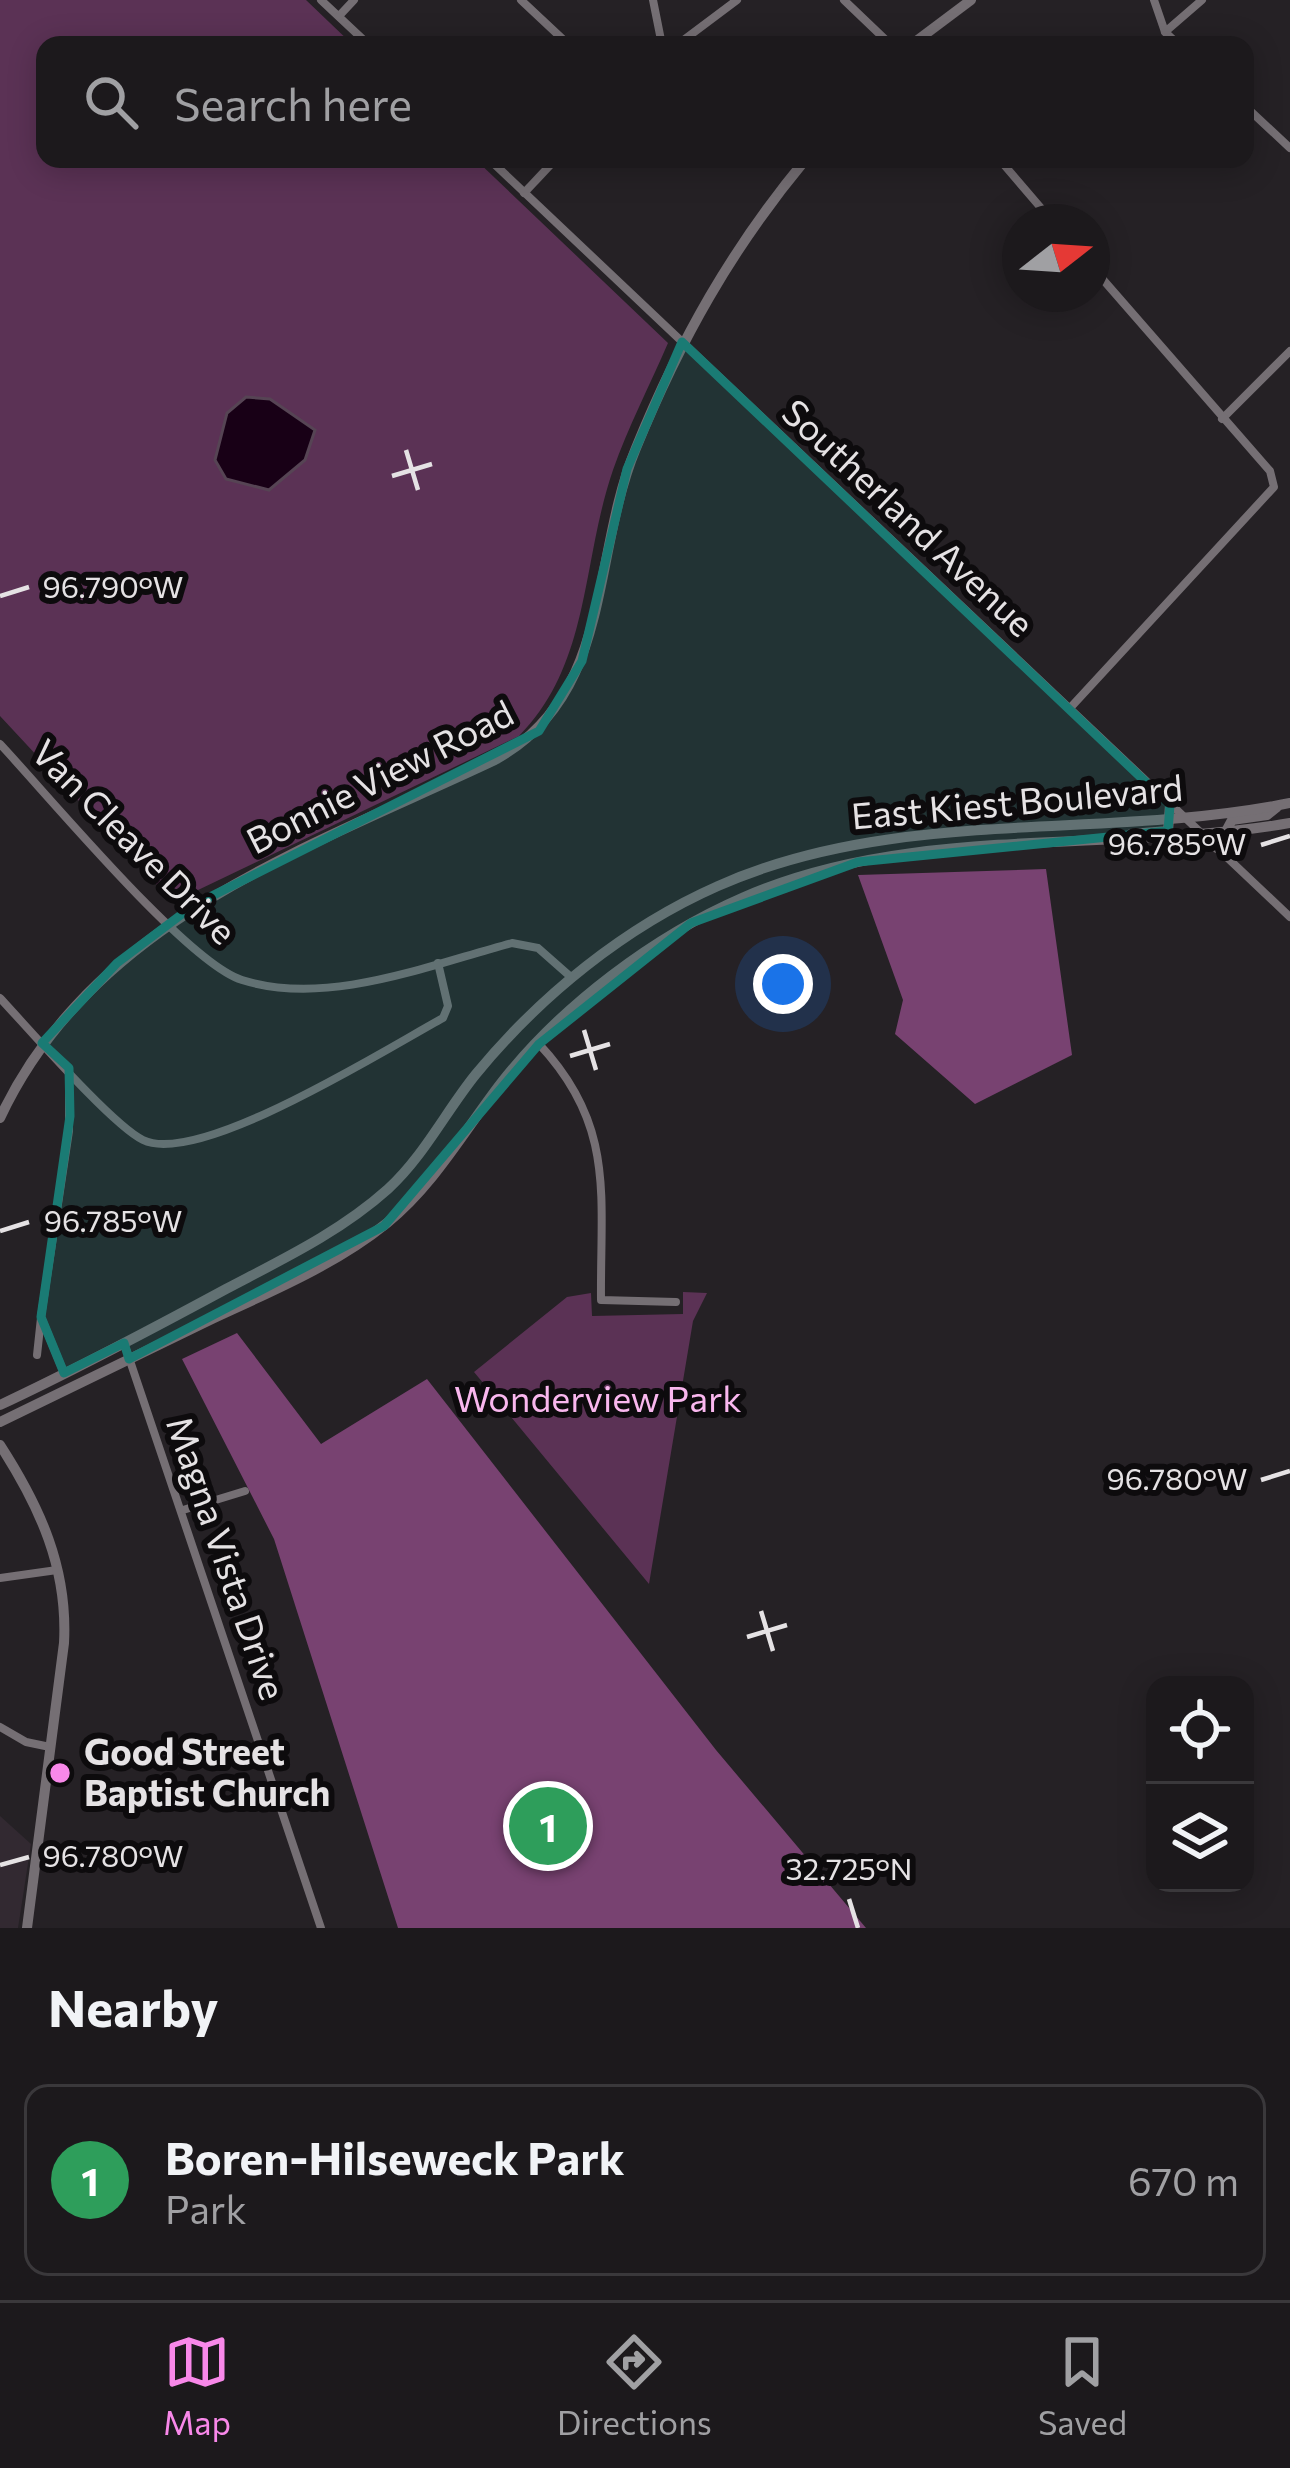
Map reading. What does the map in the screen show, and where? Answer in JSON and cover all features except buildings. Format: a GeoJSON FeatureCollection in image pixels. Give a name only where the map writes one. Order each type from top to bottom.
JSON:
{"type":"FeatureCollection","features":[{"type":"Feature","properties":{"kind":"main road"},"geometry":{"type":"LineString","coordinates":[[923,36],[971,0]]}},
{"type":"Feature","properties":{"kind":"main road","name":"Bonnie View Road"},"geometry":{"type":"LineString","coordinates":[[0,1118],[42,1043],[117,963],[167,922],[229,886],[495,760],[525,743],[553,716],[582,661],[627,469],[682,342],[747,230],[799,168]]}},
{"type":"Feature","properties":{"kind":"main road"},"geometry":{"type":"LineString","coordinates":[[1219,841],[1232,820],[1267,815],[1285,804]]}},
{"type":"Feature","properties":{"kind":"main road","name":"East Kiest Boulevard"},"geometry":{"type":"LineString","coordinates":[[0,1405],[308,1246],[367,1207],[416,1159],[475,1076],[520,1024],[572,978],[681,903],[758,869],[900,838],[1171,820],[1285,804]]}},
{"type":"Feature","properties":{"kind":"main road"},"geometry":{"type":"LineString","coordinates":[[1112,842],[1168,831],[1170,805]]}},
{"type":"Feature","properties":{"kind":"main road","name":"East Kiest Boulevard"},"geometry":{"type":"LineString","coordinates":[[0,1422],[304,1275],[384,1226],[438,1171],[505,1078],[539,1044],[659,942],[743,897],[829,868],[935,852],[1205,837],[1219,841],[1290,823]]}},
{"type":"Feature","properties":{"kind":"main road"},"geometry":{"type":"LineString","coordinates":[[824,851],[829,868]]}},
{"type":"Feature","properties":{"kind":"main road"},"geometry":{"type":"LineString","coordinates":[[0,1445],[35,1503],[59,1570],[64,1643],[27,1928]]}},
{"type":"Feature","properties":{"kind":"street"},"geometry":{"type":"LineString","coordinates":[[321,0],[360,36]]}},
{"type":"Feature","properties":{"kind":"street"},"geometry":{"type":"LineString","coordinates":[[339,16],[354,0]]}},
{"type":"Feature","properties":{"kind":"street"},"geometry":{"type":"LineString","coordinates":[[521,0],[559,36]]}},
{"type":"Feature","properties":{"kind":"street"},"geometry":{"type":"LineString","coordinates":[[653,0],[660,36]]}},
{"type":"Feature","properties":{"kind":"street"},"geometry":{"type":"LineString","coordinates":[[689,36],[737,0]]}},
{"type":"Feature","properties":{"kind":"street"},"geometry":{"type":"LineString","coordinates":[[844,0],[882,36]]}},
{"type":"Feature","properties":{"kind":"street"},"geometry":{"type":"LineString","coordinates":[[1154,0],[1170,36]]}},
{"type":"Feature","properties":{"kind":"street"},"geometry":{"type":"LineString","coordinates":[[1166,32],[1202,0]]}},
{"type":"Feature","properties":{"kind":"street"},"geometry":{"type":"LineString","coordinates":[[1254,114],[1290,148]]}},
{"type":"Feature","properties":{"kind":"street","name":"Southerland Avenue"},"geometry":{"type":"LineString","coordinates":[[498,168],[1205,837]]}},
{"type":"Feature","properties":{"kind":"street"},"geometry":{"type":"LineString","coordinates":[[524,193],[548,168]]}},
{"type":"Feature","properties":{"kind":"street"},"geometry":{"type":"LineString","coordinates":[[1007,168],[1038,204]]}},
{"type":"Feature","properties":{"kind":"street"},"geometry":{"type":"LineString","coordinates":[[1071,707],[1274,488],[1270,471],[1110,288]]}},
{"type":"Feature","properties":{"kind":"street"},"geometry":{"type":"LineString","coordinates":[[1222,419],[1290,350]]}},
{"type":"Feature","properties":{"kind":"street","name":"Van Cleave Drive"},"geometry":{"type":"LineString","coordinates":[[0,744],[167,922],[225,972],[262,983],[330,987],[524,943],[548,955],[572,978]]}},
{"type":"Feature","properties":{"kind":"street"},"geometry":{"type":"LineString","coordinates":[[1219,841],[1290,917]]}},
{"type":"Feature","properties":{"kind":"street"},"geometry":{"type":"LineString","coordinates":[[0,998],[124,1128],[151,1144],[166,1146],[223,1133],[446,1016],[437,963]]}},
{"type":"Feature","properties":{"kind":"street"},"geometry":{"type":"LineString","coordinates":[[539,1044],[580,1093],[596,1142],[601,1300],[676,1302]]}},
{"type":"Feature","properties":{"kind":"street"},"geometry":{"type":"LineString","coordinates":[[38,1355],[69,1131],[69,1068]]}},
{"type":"Feature","properties":{"kind":"street"},"geometry":{"type":"LineString","coordinates":[[41,1317],[64,1373]]}},
{"type":"Feature","properties":{"kind":"street","name":"Magna Vista Drive"},"geometry":{"type":"LineString","coordinates":[[124,1343],[321,1928]]}},
{"type":"Feature","properties":{"kind":"street"},"geometry":{"type":"LineString","coordinates":[[183,1510],[245,1491]]}},
{"type":"Feature","properties":{"kind":"street"},"geometry":{"type":"LineString","coordinates":[[0,1578],[59,1570]]}},
{"type":"Feature","properties":{"kind":"street"},"geometry":{"type":"LineString","coordinates":[[0,1727],[26,1742],[50,1747]]}},
{"type":"Feature","properties":{"kind":"highlighted area"},"geometry":{"type":"Polygon","coordinates":[[[682,342],[1170,805],[1168,831],[858,862],[691,923],[539,1044],[384,1226],[129,1359],[124,1343],[64,1373],[41,1317],[70,1116],[69,1068],[42,1043],[117,963],[194,905],[539,731],[582,661],[627,469],[682,342]]]}},
{"type":"Feature","properties":{"kind":"shaded area"},"geometry":{"type":"Polygon","coordinates":[[[246,397],[270,399],[315,430],[305,460],[269,490],[226,479],[215,460],[227,413],[246,397]]]}},
{"type":"Feature","properties":{"kind":"shaded area"},"geometry":{"type":"Polygon","coordinates":[[[1046,869],[1072,1055],[975,1104],[895,1034],[903,1000],[858,875],[1046,869]]]}},
{"type":"Feature","properties":{"kind":"shaded area"},"geometry":{"type":"Polygon","coordinates":[[[237,1333],[321,1444],[427,1379],[716,1750],[866,1928],[398,1928],[274,1539],[182,1359],[237,1333]]]}},
{"type":"Feature","properties":{"kind":"shaded area"},"geometry":{"type":"Polygon","coordinates":[[[0,1816],[31,1844],[18,1928],[0,1928],[0,1816]]]}},
{"type":"Feature","properties":{"kind":"green space"},"geometry":{"type":"Polygon","coordinates":[[[0,0],[306,0],[344,36],[36,36],[36,168],[484,168],[668,343],[613,470],[581,610],[560,677],[519,736],[173,902],[0,716],[0,0]]]}},
{"type":"Feature","properties":{"kind":"green space","name":"Wonderview Park"},"geometry":{"type":"Polygon","coordinates":[[[683,1292],[707,1293],[693,1321],[649,1584],[474,1372],[567,1297],[591,1293],[592,1316],[683,1314],[683,1292]]]}},
{"type":"Feature","properties":{"kind":"place","name":"Good Street Baptist Church"},"geometry":{"type":"Point","coordinates":[60,1773]}},
{"type":"Feature","properties":{"kind":"place","name":"Boren-Hilseweck Park"},"geometry":{"type":"Point","coordinates":[548,1826]}}]}
